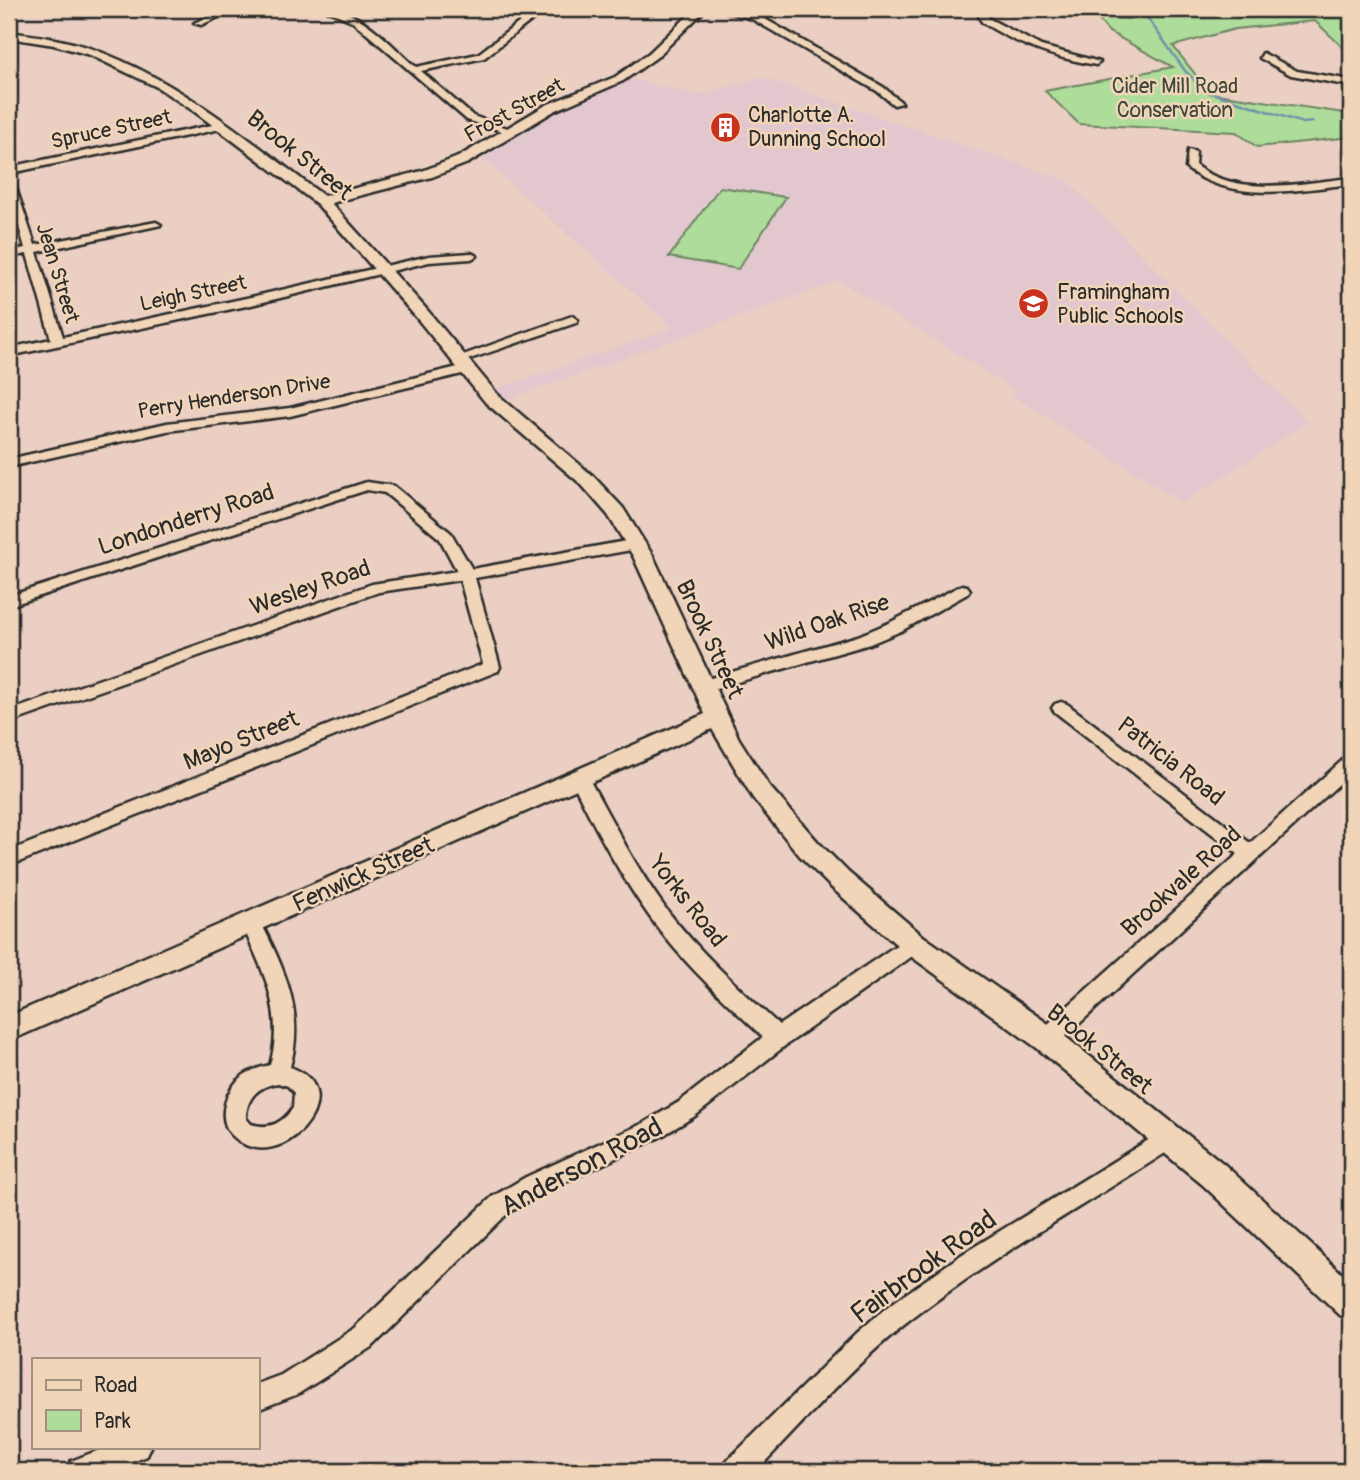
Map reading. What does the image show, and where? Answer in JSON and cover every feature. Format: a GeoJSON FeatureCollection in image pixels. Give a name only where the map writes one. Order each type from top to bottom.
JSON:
{"type":"FeatureCollection","features":[{"type":"Feature","properties":{"kind":"street"},"geometry":{"type":"LineString","coordinates":[[198,23],[232,9]]}},
{"type":"Feature","properties":{"kind":"street"},"geometry":{"type":"LineString","coordinates":[[328,9],[349,15],[470,118],[511,131]]}},
{"type":"Feature","properties":{"kind":"street"},"geometry":{"type":"LineString","coordinates":[[415,70],[481,56],[542,9]]}},
{"type":"Feature","properties":{"kind":"street","name":"Frost Street"},"geometry":{"type":"LineString","coordinates":[[322,201],[448,167],[560,103],[609,84],[642,64],[701,9]]}},
{"type":"Feature","properties":{"kind":"street"},"geometry":{"type":"LineString","coordinates":[[722,9],[755,17],[880,89],[897,103]]}},
{"type":"Feature","properties":{"kind":"street"},"geometry":{"type":"LineString","coordinates":[[985,9],[985,20],[1034,48],[1047,54],[1096,62]]}},
{"type":"Feature","properties":{"kind":"street","name":"Brook Street"},"geometry":{"type":"LineString","coordinates":[[9,35],[66,45],[101,55],[172,91],[322,201],[503,411],[587,480],[616,512],[637,544],[718,718],[743,764],[783,819],[840,880],[914,944],[1047,1039],[1259,1215],[1351,1304]]}},
{"type":"Feature","properties":{"kind":"street"},"geometry":{"type":"LineString","coordinates":[[1263,55],[1283,69],[1298,75],[1351,83]]}},
{"type":"Feature","properties":{"kind":"street","name":"Spruce Street"},"geometry":{"type":"LineString","coordinates":[[9,173],[222,126]]}},
{"type":"Feature","properties":{"kind":"street"},"geometry":{"type":"LineString","coordinates":[[1191,152],[1190,166],[1196,174],[1248,188],[1351,181]]}},
{"type":"Feature","properties":{"kind":"street","name":"Jean Street"},"geometry":{"type":"LineString","coordinates":[[9,173],[58,341]]}},
{"type":"Feature","properties":{"kind":"street"},"geometry":{"type":"LineString","coordinates":[[9,254],[156,225]]}},
{"type":"Feature","properties":{"kind":"street","name":"Leigh Street"},"geometry":{"type":"LineString","coordinates":[[9,352],[439,257],[471,256]]}},
{"type":"Feature","properties":{"kind":"street","name":"Perry Henderson Drive"},"geometry":{"type":"LineString","coordinates":[[9,463],[148,430],[304,410],[462,364],[572,320]]}},
{"type":"Feature","properties":{"kind":"street","name":"Londonderry Road"},"geometry":{"type":"LineString","coordinates":[[9,601],[346,491],[378,486],[394,492],[446,536],[460,557],[466,574]]}},
{"type":"Feature","properties":{"kind":"street","name":"Wesley Road"},"geometry":{"type":"LineString","coordinates":[[9,717],[361,592],[397,583],[466,574],[637,544]]}},
{"type":"Feature","properties":{"kind":"street","name":"Mayo Street"},"geometry":{"type":"LineString","coordinates":[[9,859],[492,667],[466,574]]}},
{"type":"Feature","properties":{"kind":"street","name":"Wild Oak Rise"},"geometry":{"type":"LineString","coordinates":[[703,686],[872,637],[910,620],[962,590]]}},
{"type":"Feature","properties":{"kind":"street","name":"Patricia Road"},"geometry":{"type":"LineString","coordinates":[[1061,708],[1251,853]]}},
{"type":"Feature","properties":{"kind":"street","name":"Fenwick Street"},"geometry":{"type":"LineString","coordinates":[[9,1029],[718,718]]}},
{"type":"Feature","properties":{"kind":"street","name":"Brookvale Road"},"geometry":{"type":"LineString","coordinates":[[1047,1039],[1351,763]]}},
{"type":"Feature","properties":{"kind":"street","name":"Yorks Road"},"geometry":{"type":"LineString","coordinates":[[580,779],[618,851],[660,915],[717,979],[778,1038]]}},
{"type":"Feature","properties":{"kind":"street"},"geometry":{"type":"LineString","coordinates":[[251,923],[282,991],[288,1012],[286,1052],[278,1073]]}},
{"type":"Feature","properties":{"kind":"street","name":"Anderson Road"},"geometry":{"type":"LineString","coordinates":[[259,1396],[289,1385],[364,1337],[500,1205],[534,1185],[652,1130],[687,1109],[778,1038],[914,944]]}},
{"type":"Feature","properties":{"kind":"street","name":"Fairbrook Road"},"geometry":{"type":"LineString","coordinates":[[737,1471],[866,1342],[896,1316],[970,1264],[1168,1139]]}},
{"type":"Feature","properties":{"kind":"street"},"geometry":{"type":"LineString","coordinates":[[80,1471],[136,1448]]}},
{"type":"Feature","properties":{"kind":"shaded area","name":"Framingham Public Schools"},"geometry":{"type":"Polygon","coordinates":[[[761,77],[1067,180],[1308,422],[1183,503],[1011,395],[1016,391],[840,281],[503,401],[493,390],[673,328],[481,157],[557,110],[631,79],[698,95],[761,77]]]}},
{"type":"Feature","properties":{"kind":"green space","name":"Cider Mill Road Conservation"},"geometry":{"type":"Polygon","coordinates":[[[1135,9],[1351,11],[1351,55],[1315,21],[1235,29],[1173,46],[1210,93],[1351,114],[1351,137],[1257,147],[1236,132],[1079,124],[1045,91],[1173,67],[1109,32],[1096,17],[1129,19],[1135,9]]]}},
{"type":"Feature","properties":{"kind":"green space"},"geometry":{"type":"Polygon","coordinates":[[[720,187],[786,197],[738,269],[669,257],[720,187]]]}},
{"type":"Feature","properties":{"kind":"waterway"},"geometry":{"type":"LineString","coordinates":[[1141,9],[1144,13]]}},
{"type":"Feature","properties":{"kind":"waterway"},"geometry":{"type":"LineString","coordinates":[[1146,16],[1186,72],[1206,91],[1303,123],[1313,122]]}},
{"type":"Feature","properties":{"kind":"place","name":"Charlotte A. Dunning School"},"geometry":{"type":"Point","coordinates":[725,127]}},
{"type":"Feature","properties":{"kind":"place","name":"Framingham Public Schools"},"geometry":{"type":"Point","coordinates":[1034,304]}}]}
